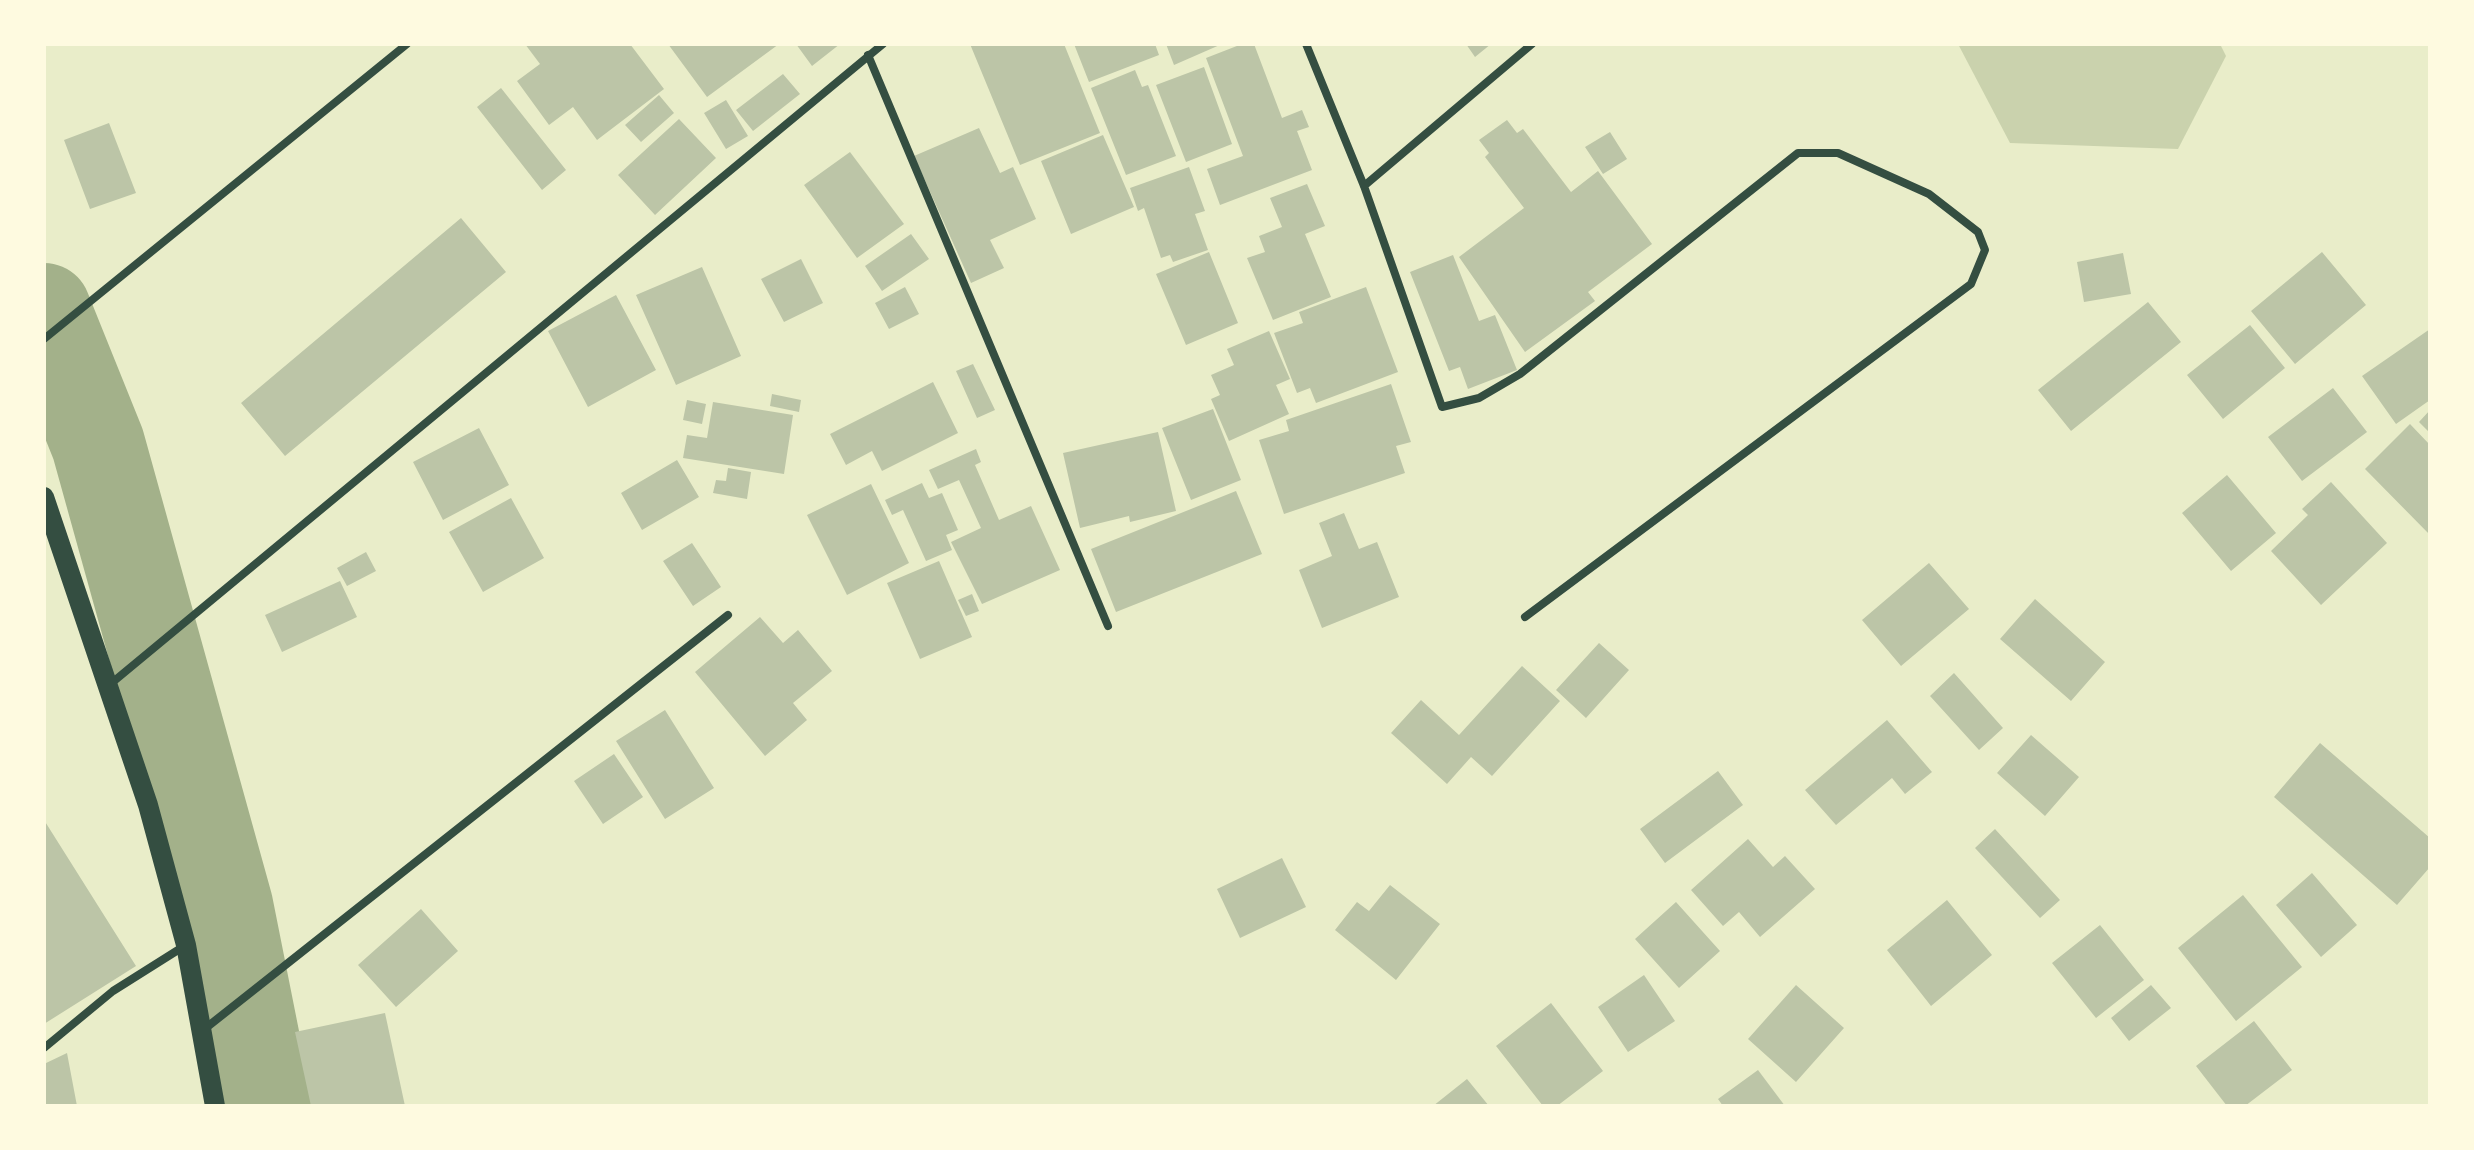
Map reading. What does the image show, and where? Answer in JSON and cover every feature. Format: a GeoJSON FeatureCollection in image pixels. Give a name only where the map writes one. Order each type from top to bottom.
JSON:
{"type":"FeatureCollection","features":[{"type":"Feature","properties":{"kind":"main road"},"geometry":{"type":"LineString","coordinates":[[44,497],[148,805],[186,945],[214,1105]]}},
{"type":"Feature","properties":{"kind":"street"},"geometry":{"type":"LineString","coordinates":[[44,339],[407,44]]}},
{"type":"Feature","properties":{"kind":"street"},"geometry":{"type":"LineString","coordinates":[[107,686],[883,44]]}},
{"type":"Feature","properties":{"kind":"street"},"geometry":{"type":"LineString","coordinates":[[1306,44],[1364,186],[1442,407],[1479,398],[1520,374],[1798,153],[1838,153],[1929,194],[1978,232],[1985,250],[1971,284],[1525,617]]}},
{"type":"Feature","properties":{"kind":"street"},"geometry":{"type":"LineString","coordinates":[[1364,186],[1532,44]]}},
{"type":"Feature","properties":{"kind":"street"},"geometry":{"type":"LineString","coordinates":[[868,55],[1108,626]]}},
{"type":"Feature","properties":{"kind":"street"},"geometry":{"type":"LineString","coordinates":[[200,1032],[728,615]]}},
{"type":"Feature","properties":{"kind":"street"},"geometry":{"type":"LineString","coordinates":[[44,1048],[113,991],[186,945]]}},
{"type":"Feature","properties":{"kind":"green space"},"geometry":{"type":"Polygon","coordinates":[[[1958,44],[2220,44],[2226,56],[2178,149],[2010,143],[1958,44]]]}},
{"type":"Feature","properties":{"kind":"building"},"geometry":{"type":"Polygon","coordinates":[[[525,44],[630,44],[664,89],[597,140],[573,107],[549,125],[517,81],[540,64],[525,44]]]}},
{"type":"Feature","properties":{"kind":"building"},"geometry":{"type":"Polygon","coordinates":[[[668,44],[779,44],[707,97],[668,44]]]}},
{"type":"Feature","properties":{"kind":"building"},"geometry":{"type":"Polygon","coordinates":[[[796,44],[840,44],[812,66],[796,44]]]}},
{"type":"Feature","properties":{"kind":"building"},"geometry":{"type":"Polygon","coordinates":[[[970,44],[1064,44],[1100,133],[1020,165],[970,44]]]}},
{"type":"Feature","properties":{"kind":"building"},"geometry":{"type":"Polygon","coordinates":[[[1074,44],[1155,44],[1159,55],[1089,82],[1074,44]]]}},
{"type":"Feature","properties":{"kind":"building"},"geometry":{"type":"Polygon","coordinates":[[[1166,44],[1222,44],[1174,65],[1166,44]]]}},
{"type":"Feature","properties":{"kind":"building"},"geometry":{"type":"Polygon","coordinates":[[[1242,44],[1254,44],[1282,118],[1302,110],[1309,127],[1297,131],[1312,170],[1220,205],[1207,169],[1243,156],[1206,58],[1242,44]]]}},
{"type":"Feature","properties":{"kind":"building"},"geometry":{"type":"Polygon","coordinates":[[[1466,44],[1491,44],[1475,57],[1466,44]]]}},
{"type":"Feature","properties":{"kind":"building"},"geometry":{"type":"Polygon","coordinates":[[[1204,67],[1232,144],[1186,162],[1156,85],[1204,67]]]}},
{"type":"Feature","properties":{"kind":"building"},"geometry":{"type":"Polygon","coordinates":[[[1135,70],[1142,87],[1148,85],[1176,156],[1126,175],[1091,88],[1135,70]]]}},
{"type":"Feature","properties":{"kind":"building"},"geometry":{"type":"Polygon","coordinates":[[[783,74],[800,94],[753,131],[736,110],[783,74]]]}},
{"type":"Feature","properties":{"kind":"building"},"geometry":{"type":"Polygon","coordinates":[[[501,88],[566,170],[542,190],[477,107],[501,88]]]}},
{"type":"Feature","properties":{"kind":"building"},"geometry":{"type":"Polygon","coordinates":[[[659,95],[674,113],[641,142],[625,125],[659,95]]]}},
{"type":"Feature","properties":{"kind":"building"},"geometry":{"type":"Polygon","coordinates":[[[726,100],[748,136],[726,149],[704,113],[726,100]]]}},
{"type":"Feature","properties":{"kind":"building"},"geometry":{"type":"Polygon","coordinates":[[[679,119],[716,158],[655,215],[618,175],[679,119]]]}},
{"type":"Feature","properties":{"kind":"building"},"geometry":{"type":"Polygon","coordinates":[[[1507,120],[1517,133],[1523,129],[1571,192],[1598,171],[1652,244],[1588,292],[1595,301],[1525,352],[1459,257],[1524,208],[1485,157],[1489,153],[1479,140],[1507,120]]]}},
{"type":"Feature","properties":{"kind":"building"},"geometry":{"type":"Polygon","coordinates":[[[109,123],[136,193],[90,209],[64,140],[109,123]]]}},
{"type":"Feature","properties":{"kind":"building"},"geometry":{"type":"Polygon","coordinates":[[[979,128],[1000,173],[1013,167],[1036,219],[990,240],[1004,268],[971,283],[914,156],[979,128]]]}},
{"type":"Feature","properties":{"kind":"building"},"geometry":{"type":"Polygon","coordinates":[[[1610,132],[1627,159],[1603,174],[1585,147],[1610,132]]]}},
{"type":"Feature","properties":{"kind":"building"},"geometry":{"type":"Polygon","coordinates":[[[1103,135],[1134,207],[1071,234],[1041,161],[1103,135]]]}},
{"type":"Feature","properties":{"kind":"building"},"geometry":{"type":"Polygon","coordinates":[[[850,152],[904,224],[857,258],[804,185],[850,152]]]}},
{"type":"Feature","properties":{"kind":"building"},"geometry":{"type":"Polygon","coordinates":[[[1189,167],[1205,211],[1195,214],[1208,250],[1173,262],[1170,255],[1161,258],[1144,208],[1138,211],[1130,188],[1189,167]]]}},
{"type":"Feature","properties":{"kind":"building"},"geometry":{"type":"Polygon","coordinates":[[[1307,184],[1325,226],[1305,234],[1331,297],[1273,320],[1247,258],[1265,252],[1259,236],[1282,227],[1270,198],[1307,184]]]}},
{"type":"Feature","properties":{"kind":"building"},"geometry":{"type":"Polygon","coordinates":[[[461,218],[506,272],[285,456],[241,403],[461,218]]]}},
{"type":"Feature","properties":{"kind":"building"},"geometry":{"type":"Polygon","coordinates":[[[911,234],[929,259],[882,291],[865,266],[911,234]]]}},
{"type":"Feature","properties":{"kind":"building"},"geometry":{"type":"Polygon","coordinates":[[[1209,252],[1238,323],[1186,345],[1156,274],[1209,252]]]}},
{"type":"Feature","properties":{"kind":"building"},"geometry":{"type":"Polygon","coordinates":[[[2322,252],[2366,305],[2295,364],[2251,311],[2322,252]]]}},
{"type":"Feature","properties":{"kind":"building"},"geometry":{"type":"Polygon","coordinates":[[[2123,253],[2131,294],[2084,302],[2077,262],[2123,253]]]}},
{"type":"Feature","properties":{"kind":"building"},"geometry":{"type":"Polygon","coordinates":[[[1453,255],[1479,321],[1495,315],[1517,370],[1468,389],[1460,367],[1449,371],[1410,272],[1453,255]]]}},
{"type":"Feature","properties":{"kind":"building"},"geometry":{"type":"Polygon","coordinates":[[[801,259],[823,303],[784,322],[761,279],[801,259]]]}},
{"type":"Feature","properties":{"kind":"building"},"geometry":{"type":"Polygon","coordinates":[[[702,267],[741,356],[676,385],[636,295],[702,267]]]}},
{"type":"Feature","properties":{"kind":"building"},"geometry":{"type":"Polygon","coordinates":[[[905,287],[919,314],[889,329],[875,303],[905,287]]]}},
{"type":"Feature","properties":{"kind":"building"},"geometry":{"type":"Polygon","coordinates":[[[1366,287],[1398,372],[1316,403],[1310,388],[1297,393],[1274,333],[1303,323],[1299,312],[1366,287]]]}},
{"type":"Feature","properties":{"kind":"building"},"geometry":{"type":"Polygon","coordinates":[[[616,295],[656,370],[588,407],[548,331],[616,295]]]}},
{"type":"Feature","properties":{"kind":"building"},"geometry":{"type":"Polygon","coordinates":[[[2148,302],[2181,342],[2071,431],[2038,390],[2148,302]]]}},
{"type":"Feature","properties":{"kind":"building"},"geometry":{"type":"Polygon","coordinates":[[[2250,325],[2285,368],[2223,419],[2187,375],[2250,325]]]}},
{"type":"Feature","properties":{"kind":"building"},"geometry":{"type":"Polygon","coordinates":[[[2430,329],[2430,400],[2396,424],[2362,376],[2430,329]]]}},
{"type":"Feature","properties":{"kind":"building"},"geometry":{"type":"Polygon","coordinates":[[[1269,331],[1290,379],[1276,385],[1289,414],[1229,441],[1211,399],[1220,395],[1211,375],[1234,365],[1227,349],[1269,331]]]}},
{"type":"Feature","properties":{"kind":"building"},"geometry":{"type":"Polygon","coordinates":[[[973,364],[995,410],[977,418],[956,371],[973,364]]]}},
{"type":"Feature","properties":{"kind":"building"},"geometry":{"type":"Polygon","coordinates":[[[933,382],[958,433],[882,471],[872,451],[846,465],[830,434],[933,382]]]}},
{"type":"Feature","properties":{"kind":"building"},"geometry":{"type":"Polygon","coordinates":[[[1391,384],[1411,442],[1396,446],[1405,473],[1284,514],[1259,440],[1289,431],[1286,420],[1391,384]]]}},
{"type":"Feature","properties":{"kind":"building"},"geometry":{"type":"Polygon","coordinates":[[[2333,388],[2367,432],[2302,481],[2268,437],[2333,388]]]}},
{"type":"Feature","properties":{"kind":"building"},"geometry":{"type":"Polygon","coordinates":[[[772,394],[801,400],[799,412],[770,406],[772,394]]]}},
{"type":"Feature","properties":{"kind":"building"},"geometry":{"type":"Polygon","coordinates":[[[687,400],[706,404],[702,424],[683,420],[687,400]]]}},
{"type":"Feature","properties":{"kind":"building"},"geometry":{"type":"Polygon","coordinates":[[[713,402],[793,415],[784,474],[683,458],[687,435],[707,438],[713,402]]]}},
{"type":"Feature","properties":{"kind":"building"},"geometry":{"type":"Polygon","coordinates":[[[1213,409],[1241,480],[1191,500],[1162,428],[1213,409]]]}},
{"type":"Feature","properties":{"kind":"building"},"geometry":{"type":"Polygon","coordinates":[[[2430,410],[2430,433],[2419,422],[2430,410]]]}},
{"type":"Feature","properties":{"kind":"building"},"geometry":{"type":"Polygon","coordinates":[[[2410,424],[2430,445],[2430,535],[2365,469],[2410,424]]]}},
{"type":"Feature","properties":{"kind":"building"},"geometry":{"type":"Polygon","coordinates":[[[479,428],[509,485],[443,520],[413,462],[479,428]]]}},
{"type":"Feature","properties":{"kind":"building"},"geometry":{"type":"Polygon","coordinates":[[[1158,432],[1176,511],[1130,522],[1129,516],[1080,528],[1063,453],[1158,432]]]}},
{"type":"Feature","properties":{"kind":"building"},"geometry":{"type":"Polygon","coordinates":[[[976,449],[981,462],[975,465],[999,520],[1031,506],[1060,570],[982,604],[951,542],[981,528],[959,480],[938,489],[929,470],[976,449]]]}},
{"type":"Feature","properties":{"kind":"building"},"geometry":{"type":"Polygon","coordinates":[[[677,460],[699,497],[642,530],[621,493],[677,460]]]}},
{"type":"Feature","properties":{"kind":"building"},"geometry":{"type":"Polygon","coordinates":[[[728,468],[751,472],[747,499],[713,493],[716,480],[726,481],[728,468]]]}},
{"type":"Feature","properties":{"kind":"building"},"geometry":{"type":"Polygon","coordinates":[[[2227,475],[2276,533],[2231,571],[2182,513],[2227,475]]]}},
{"type":"Feature","properties":{"kind":"building"},"geometry":{"type":"Polygon","coordinates":[[[2331,482],[2387,543],[2321,605],[2271,551],[2308,515],[2302,509],[2331,482]]]}},
{"type":"Feature","properties":{"kind":"building"},"geometry":{"type":"Polygon","coordinates":[[[922,483],[929,498],[942,493],[958,530],[946,535],[952,550],[926,561],[903,510],[892,515],[885,500],[922,483]]]}},
{"type":"Feature","properties":{"kind":"building"},"geometry":{"type":"Polygon","coordinates":[[[871,484],[909,563],[847,595],[807,515],[871,484]]]}},
{"type":"Feature","properties":{"kind":"building"},"geometry":{"type":"Polygon","coordinates":[[[1236,491],[1262,554],[1116,612],[1091,549],[1236,491]]]}},
{"type":"Feature","properties":{"kind":"building"},"geometry":{"type":"Polygon","coordinates":[[[511,498],[544,558],[483,592],[449,532],[511,498]]]}},
{"type":"Feature","properties":{"kind":"building"},"geometry":{"type":"Polygon","coordinates":[[[1344,513],[1359,549],[1377,542],[1399,597],[1322,628],[1299,570],[1332,556],[1319,523],[1344,513]]]}},
{"type":"Feature","properties":{"kind":"building"},"geometry":{"type":"Polygon","coordinates":[[[692,543],[721,587],[693,606],[663,561],[692,543]]]}},
{"type":"Feature","properties":{"kind":"building"},"geometry":{"type":"Polygon","coordinates":[[[366,552],[376,571],[347,586],[337,568],[366,552]]]}},
{"type":"Feature","properties":{"kind":"building"},"geometry":{"type":"Polygon","coordinates":[[[939,561],[972,637],[920,659],[887,583],[939,561]]]}},
{"type":"Feature","properties":{"kind":"building"},"geometry":{"type":"Polygon","coordinates":[[[1929,563],[1969,609],[1901,666],[1862,620],[1929,563]]]}},
{"type":"Feature","properties":{"kind":"building"},"geometry":{"type":"Polygon","coordinates":[[[340,581],[357,617],[282,652],[265,615],[340,581]]]}},
{"type":"Feature","properties":{"kind":"building"},"geometry":{"type":"Polygon","coordinates":[[[972,594],[979,611],[966,616],[958,600],[972,594]]]}},
{"type":"Feature","properties":{"kind":"building"},"geometry":{"type":"Polygon","coordinates":[[[2035,599],[2105,662],[2071,701],[2000,639],[2035,599]]]}},
{"type":"Feature","properties":{"kind":"building"},"geometry":{"type":"Polygon","coordinates":[[[760,617],[783,643],[798,630],[832,671],[793,703],[807,720],[765,756],[695,672],[760,617]]]}},
{"type":"Feature","properties":{"kind":"building"},"geometry":{"type":"Polygon","coordinates":[[[1599,643],[1629,670],[1586,718],[1556,690],[1599,643]]]}},
{"type":"Feature","properties":{"kind":"building"},"geometry":{"type":"Polygon","coordinates":[[[1522,666],[1560,701],[1492,776],[1471,757],[1447,784],[1391,733],[1421,700],[1459,735],[1522,666]]]}},
{"type":"Feature","properties":{"kind":"building"},"geometry":{"type":"Polygon","coordinates":[[[1954,673],[2003,728],[1979,750],[1930,696],[1954,673]]]}},
{"type":"Feature","properties":{"kind":"building"},"geometry":{"type":"Polygon","coordinates":[[[665,710],[714,788],[665,819],[616,741],[665,710]]]}},
{"type":"Feature","properties":{"kind":"building"},"geometry":{"type":"Polygon","coordinates":[[[1887,720],[1932,772],[1905,794],[1892,778],[1836,825],[1805,790],[1887,720]]]}},
{"type":"Feature","properties":{"kind":"building"},"geometry":{"type":"Polygon","coordinates":[[[2031,735],[2079,777],[2045,816],[1997,773],[2031,735]]]}},
{"type":"Feature","properties":{"kind":"building"},"geometry":{"type":"Polygon","coordinates":[[[2320,743],[2430,838],[2430,867],[2397,905],[2274,797],[2320,743]]]}},
{"type":"Feature","properties":{"kind":"building"},"geometry":{"type":"Polygon","coordinates":[[[614,754],[643,797],[603,824],[574,781],[614,754]]]}},
{"type":"Feature","properties":{"kind":"building"},"geometry":{"type":"Polygon","coordinates":[[[1718,771],[1743,805],[1665,863],[1640,829],[1718,771]]]}},
{"type":"Feature","properties":{"kind":"building"},"geometry":{"type":"Polygon","coordinates":[[[44,820],[136,966],[44,1024],[44,820]]]}},
{"type":"Feature","properties":{"kind":"building"},"geometry":{"type":"Polygon","coordinates":[[[1995,829],[2060,900],[2040,918],[1975,848],[1995,829]]]}},
{"type":"Feature","properties":{"kind":"building"},"geometry":{"type":"Polygon","coordinates":[[[1748,839],[1773,867],[1785,856],[1815,889],[1760,937],[1739,912],[1723,926],[1691,890],[1748,839]]]}},
{"type":"Feature","properties":{"kind":"building"},"geometry":{"type":"Polygon","coordinates":[[[1282,858],[1306,907],[1240,938],[1217,889],[1282,858]]]}},
{"type":"Feature","properties":{"kind":"building"},"geometry":{"type":"Polygon","coordinates":[[[2312,873],[2357,925],[2321,957],[2276,905],[2312,873]]]}},
{"type":"Feature","properties":{"kind":"building"},"geometry":{"type":"Polygon","coordinates":[[[1390,885],[1440,924],[1396,980],[1335,930],[1357,902],[1369,911],[1390,885]]]}},
{"type":"Feature","properties":{"kind":"building"},"geometry":{"type":"Polygon","coordinates":[[[2243,895],[2302,967],[2236,1021],[2178,948],[2243,895]]]}},
{"type":"Feature","properties":{"kind":"building"},"geometry":{"type":"Polygon","coordinates":[[[1947,900],[1992,955],[1931,1006],[1887,950],[1947,900]]]}},
{"type":"Feature","properties":{"kind":"building"},"geometry":{"type":"Polygon","coordinates":[[[1676,902],[1720,951],[1679,988],[1635,939],[1676,902]]]}},
{"type":"Feature","properties":{"kind":"building"},"geometry":{"type":"Polygon","coordinates":[[[421,909],[458,951],[396,1007],[358,965],[421,909]]]}},
{"type":"Feature","properties":{"kind":"building"},"geometry":{"type":"Polygon","coordinates":[[[2100,925],[2144,980],[2096,1018],[2052,963],[2100,925]]]}},
{"type":"Feature","properties":{"kind":"building"},"geometry":{"type":"Polygon","coordinates":[[[1644,975],[1675,1021],[1628,1052],[1598,1007],[1644,975]]]}},
{"type":"Feature","properties":{"kind":"building"},"geometry":{"type":"Polygon","coordinates":[[[1796,985],[1844,1028],[1796,1082],[1748,1039],[1796,985]]]}},
{"type":"Feature","properties":{"kind":"building"},"geometry":{"type":"Polygon","coordinates":[[[2151,985],[2171,1008],[2129,1041],[2111,1018],[2151,985]]]}},
{"type":"Feature","properties":{"kind":"building"},"geometry":{"type":"Polygon","coordinates":[[[1551,1003],[1603,1071],[1557,1106],[1543,1106],[1496,1046],[1551,1003]]]}},
{"type":"Feature","properties":{"kind":"building"},"geometry":{"type":"Polygon","coordinates":[[[385,1013],[405,1106],[311,1106],[295,1032],[385,1013]]]}},
{"type":"Feature","properties":{"kind":"building"},"geometry":{"type":"Polygon","coordinates":[[[2254,1021],[2292,1070],[2245,1106],[2227,1106],[2196,1066],[2254,1021]]]}},
{"type":"Feature","properties":{"kind":"building"},"geometry":{"type":"Polygon","coordinates":[[[67,1053],[77,1106],[44,1106],[44,1064],[67,1053]]]}},
{"type":"Feature","properties":{"kind":"building"},"geometry":{"type":"Polygon","coordinates":[[[1758,1070],[1785,1106],[1723,1106],[1718,1099],[1758,1070]]]}},
{"type":"Feature","properties":{"kind":"building"},"geometry":{"type":"Polygon","coordinates":[[[1467,1079],[1489,1106],[1433,1106],[1467,1079]]]}},
{"type":"Feature","properties":{"kind":"waterway"},"geometry":{"type":"LineString","coordinates":[[44,310],[98,444],[226,905],[266,1106]]}}]}
